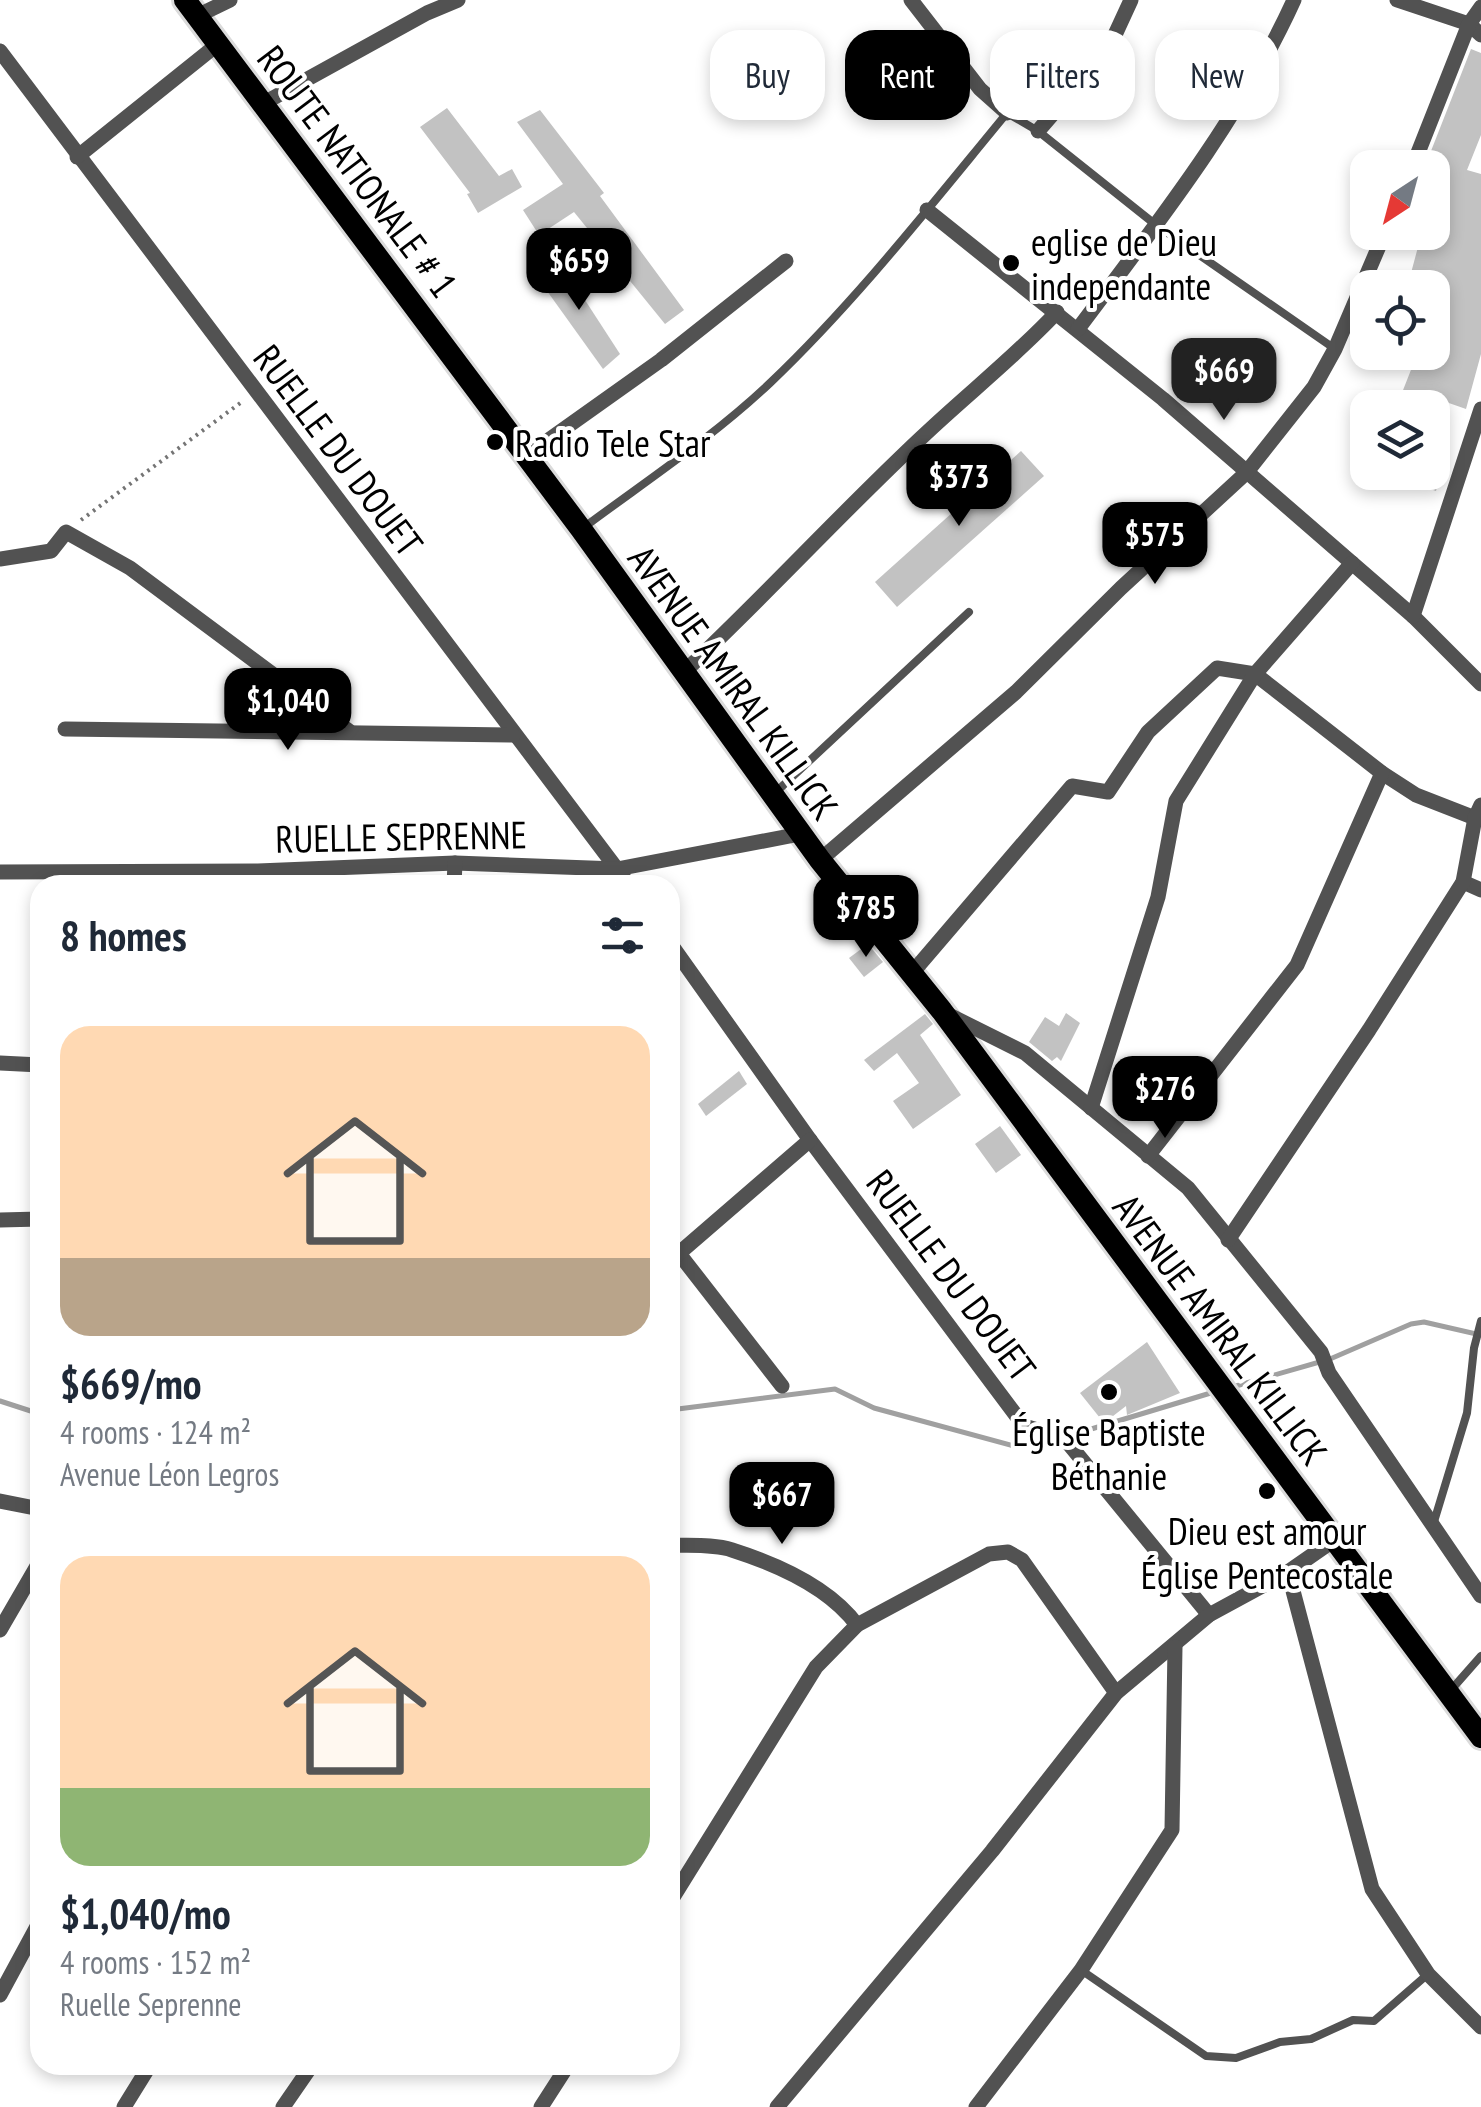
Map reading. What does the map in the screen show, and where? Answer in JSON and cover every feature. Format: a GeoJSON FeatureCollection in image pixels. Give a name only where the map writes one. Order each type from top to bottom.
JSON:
{"type":"FeatureCollection","features":[{"type":"Feature","properties":{"kind":"main road","name":"ROUTE NATIONALE # 1"},"geometry":{"type":"LineString","coordinates":[[191,8],[581,530]]}},
{"type":"Feature","properties":{"kind":"main road","name":"AVENUE AMIRAL KILLICK"},"geometry":{"type":"LineString","coordinates":[[581,530],[800,834],[942,1011],[1481,1737]]}},
{"type":"Feature","properties":{"kind":"street"},"geometry":{"type":"LineString","coordinates":[[191,8],[230,0]]}},
{"type":"Feature","properties":{"kind":"street"},"geometry":{"type":"LineString","coordinates":[[264,103],[426,13],[458,0]]}},
{"type":"Feature","properties":{"kind":"street"},"geometry":{"type":"LineString","coordinates":[[911,0],[990,98]]}},
{"type":"Feature","properties":{"kind":"street"},"geometry":{"type":"LineString","coordinates":[[1038,132],[1108,50],[1131,0]]}},
{"type":"Feature","properties":{"kind":"street"},"geometry":{"type":"LineString","coordinates":[[1078,329],[1156,225],[1256,73],[1294,0]]}},
{"type":"Feature","properties":{"kind":"street"},"geometry":{"type":"LineString","coordinates":[[1396,0],[1475,30]]}},
{"type":"Feature","properties":{"kind":"street"},"geometry":{"type":"LineString","coordinates":[[1420,150],[1475,30],[1481,7]]}},
{"type":"Feature","properties":{"kind":"street"},"geometry":{"type":"LineString","coordinates":[[76,157],[218,44]]}},
{"type":"Feature","properties":{"kind":"street","name":"RUELLE DU DOUET"},"geometry":{"type":"LineString","coordinates":[[0,52],[622,875]]}},
{"type":"Feature","properties":{"kind":"street"},"geometry":{"type":"LineString","coordinates":[[927,210],[1164,399],[1414,616],[1481,684]]}},
{"type":"Feature","properties":{"kind":"street"},"geometry":{"type":"LineString","coordinates":[[820,860],[1016,692],[1120,588],[1246,473],[1314,387],[1336,349],[1377,250]]}},
{"type":"Feature","properties":{"kind":"street"},"geometry":{"type":"LineString","coordinates":[[526,456],[661,360],[786,261]]}},
{"type":"Feature","properties":{"kind":"street"},"geometry":{"type":"LineString","coordinates":[[684,670],[762,599],[922,437],[1007,364],[1056,312]]}},
{"type":"Feature","properties":{"kind":"street"},"geometry":{"type":"LineString","coordinates":[[1414,616],[1481,409]]}},
{"type":"Feature","properties":{"kind":"street"},"geometry":{"type":"LineString","coordinates":[[0,559],[51,551],[66,532],[130,568],[350,731]]}},
{"type":"Feature","properties":{"kind":"street"},"geometry":{"type":"LineString","coordinates":[[1091,1108],[1158,896],[1176,801],[1254,674],[1352,564]]}},
{"type":"Feature","properties":{"kind":"street"},"geometry":{"type":"LineString","coordinates":[[912,973],[1072,786],[1108,792],[1148,732],[1217,668],[1254,674],[1416,795],[1478,812],[1462,882],[1369,1030],[1228,1240]]}},
{"type":"Feature","properties":{"kind":"street"},"geometry":{"type":"LineString","coordinates":[[65,729],[512,734]]}},
{"type":"Feature","properties":{"kind":"street"},"geometry":{"type":"LineString","coordinates":[[1148,1156],[1298,965],[1382,773]]}},
{"type":"Feature","properties":{"kind":"street","name":"RUELLE SEPRENNE"},"geometry":{"type":"LineString","coordinates":[[296,875],[455,863],[617,868],[800,834]]}},
{"type":"Feature","properties":{"kind":"street"},"geometry":{"type":"LineString","coordinates":[[454,875],[455,863]]}},
{"type":"Feature","properties":{"kind":"street","name":"RUELLE SEPRENNE"},"geometry":{"type":"LineString","coordinates":[[0,872],[128,875]]}},
{"type":"Feature","properties":{"kind":"street"},"geometry":{"type":"LineString","coordinates":[[1462,882],[1481,890]]}},
{"type":"Feature","properties":{"kind":"street","name":"RUELLE DU DOUET"},"geometry":{"type":"LineString","coordinates":[[680,957],[810,1140],[1024,1426],[1064,1438],[1209,1616]]}},
{"type":"Feature","properties":{"kind":"street"},"geometry":{"type":"LineString","coordinates":[[942,1011],[1025,1053],[1188,1188],[1321,1352],[1329,1374],[1481,1596]]}},
{"type":"Feature","properties":{"kind":"street"},"geometry":{"type":"LineString","coordinates":[[0,1063],[30,1064]]}},
{"type":"Feature","properties":{"kind":"street"},"geometry":{"type":"LineString","coordinates":[[680,1246],[810,1140]]}},
{"type":"Feature","properties":{"kind":"street"},"geometry":{"type":"LineString","coordinates":[[0,1220],[30,1219]]}},
{"type":"Feature","properties":{"kind":"street"},"geometry":{"type":"LineString","coordinates":[[680,1261],[782,1386]]}},
{"type":"Feature","properties":{"kind":"street"},"geometry":{"type":"LineString","coordinates":[[0,1502],[30,1507]]}},
{"type":"Feature","properties":{"kind":"street"},"geometry":{"type":"LineString","coordinates":[[777,2107],[992,1851],[1116,1693],[1209,1616],[1288,1572],[1334,1540]]}},
{"type":"Feature","properties":{"kind":"street"},"geometry":{"type":"LineString","coordinates":[[680,1546],[729,1549],[806,1582],[843,1606],[857,1625]]}},
{"type":"Feature","properties":{"kind":"street"},"geometry":{"type":"LineString","coordinates":[[680,1886],[816,1667],[857,1625],[989,1554],[1008,1552],[1022,1560],[1116,1693]]}},
{"type":"Feature","properties":{"kind":"street"},"geometry":{"type":"LineString","coordinates":[[1288,1572],[1372,1889],[1428,1974],[1481,2028]]}},
{"type":"Feature","properties":{"kind":"street"},"geometry":{"type":"LineString","coordinates":[[0,1630],[30,1578]]}},
{"type":"Feature","properties":{"kind":"street"},"geometry":{"type":"LineString","coordinates":[[976,2107],[1081,1970],[1172,1830],[1175,1646]]}},
{"type":"Feature","properties":{"kind":"street"},"geometry":{"type":"LineString","coordinates":[[0,1995],[30,1940]]}},
{"type":"Feature","properties":{"kind":"street"},"geometry":{"type":"LineString","coordinates":[[124,2107],[144,2075]]}},
{"type":"Feature","properties":{"kind":"street"},"geometry":{"type":"LineString","coordinates":[[283,2107],[305,2075]]}},
{"type":"Feature","properties":{"kind":"street"},"geometry":{"type":"LineString","coordinates":[[541,2107],[562,2075]]}},
{"type":"Feature","properties":{"kind":"lane"},"geometry":{"type":"LineString","coordinates":[[581,530],[769,384],[927,210],[1002,120]]}},
{"type":"Feature","properties":{"kind":"lane"},"geometry":{"type":"LineString","coordinates":[[1017,120],[1156,225],[1336,349]]}},
{"type":"Feature","properties":{"kind":"lane"},"geometry":{"type":"LineString","coordinates":[[772,794],[969,612]]}},
{"type":"Feature","properties":{"kind":"lane"},"geometry":{"type":"LineString","coordinates":[[1432,1527],[1467,1413],[1481,1320]]}},
{"type":"Feature","properties":{"kind":"lane"},"geometry":{"type":"LineString","coordinates":[[1448,1693],[1481,1656]]}},
{"type":"Feature","properties":{"kind":"lane"},"geometry":{"type":"LineString","coordinates":[[1081,1970],[1206,2056],[1236,2058],[1280,2042],[1311,2039],[1353,2020],[1374,2022],[1428,1974]]}},
{"type":"Feature","properties":{"kind":"path"},"geometry":{"type":"LineString","coordinates":[[66,532],[255,392]]}},
{"type":"Feature","properties":{"kind":"building"},"geometry":{"type":"Polygon","coordinates":[[[1471,49],[1481,53],[1481,135],[1467,170],[1481,174],[1481,354],[1466,409],[1450,403],[1450,390],[1403,390],[1411,370],[1450,370],[1450,270],[1412,270],[1417,250],[1450,250],[1450,150],[1431,150],[1471,49]]]}},
{"type":"Feature","properties":{"kind":"building"},"geometry":{"type":"Polygon","coordinates":[[[447,108],[499,176],[512,169],[522,187],[478,213],[467,194],[470,193],[420,127],[447,108]]]}},
{"type":"Feature","properties":{"kind":"building"},"geometry":{"type":"Polygon","coordinates":[[[540,110],[604,193],[600,196],[684,310],[665,324],[574,212],[539,235],[523,210],[563,184],[517,122],[540,110]]]}},
{"type":"Feature","properties":{"kind":"building"},"geometry":{"type":"Polygon","coordinates":[[[559,260],[620,354],[603,369],[537,277],[559,260]]]}},
{"type":"Feature","properties":{"kind":"building"},"geometry":{"type":"Polygon","coordinates":[[[1021,451],[1044,476],[897,607],[875,582],[1021,451]]]}},
{"type":"Feature","properties":{"kind":"building"},"geometry":{"type":"Polygon","coordinates":[[[868,944],[883,962],[864,977],[849,958],[868,944]]]}},
{"type":"Feature","properties":{"kind":"building"},"geometry":{"type":"Polygon","coordinates":[[[1066,1013],[1080,1023],[1061,1061],[1057,1057],[1052,1061],[1029,1042],[1045,1017],[1059,1026],[1066,1013]]]}},
{"type":"Feature","properties":{"kind":"building"},"geometry":{"type":"Polygon","coordinates":[[[925,1014],[933,1024],[920,1035],[961,1095],[913,1129],[893,1101],[919,1083],[897,1053],[874,1071],[864,1060],[925,1014]]]}},
{"type":"Feature","properties":{"kind":"building"},"geometry":{"type":"Polygon","coordinates":[[[739,1071],[747,1084],[706,1116],[698,1104],[739,1071]]]}},
{"type":"Feature","properties":{"kind":"building"},"geometry":{"type":"Polygon","coordinates":[[[1000,1126],[1021,1155],[996,1173],[975,1144],[1000,1126]]]}},
{"type":"Feature","properties":{"kind":"building"},"geometry":{"type":"Polygon","coordinates":[[[1147,1342],[1180,1393],[1127,1415],[1126,1406],[1104,1423],[1080,1393],[1147,1342]]]}},
{"type":"Feature","properties":{"kind":"waterway"},"geometry":{"type":"LineString","coordinates":[[1229,1388],[1330,1359],[1411,1324],[1424,1322],[1481,1335]]}},
{"type":"Feature","properties":{"kind":"waterway"},"geometry":{"type":"LineString","coordinates":[[680,1409],[835,1389],[874,1408],[1018,1447],[1050,1440]]}},
{"type":"Feature","properties":{"kind":"waterway"},"geometry":{"type":"LineString","coordinates":[[1068,1436],[1214,1392]]}},
{"type":"Feature","properties":{"kind":"waterway"},"geometry":{"type":"LineString","coordinates":[[0,1401],[30,1411]]}},
{"type":"Feature","properties":{"kind":"place","name":"eglise de Dieu independante"},"geometry":{"type":"Point","coordinates":[1011,263]}},
{"type":"Feature","properties":{"kind":"place","name":"Radio Tele Star"},"geometry":{"type":"Point","coordinates":[495,442]}},
{"type":"Feature","properties":{"kind":"place","name":"Église Baptiste Béthanie"},"geometry":{"type":"Point","coordinates":[1109,1392]}},
{"type":"Feature","properties":{"kind":"place","name":"Dieu est amour Église Pentecostale"},"geometry":{"type":"Point","coordinates":[1267,1491]}}]}
